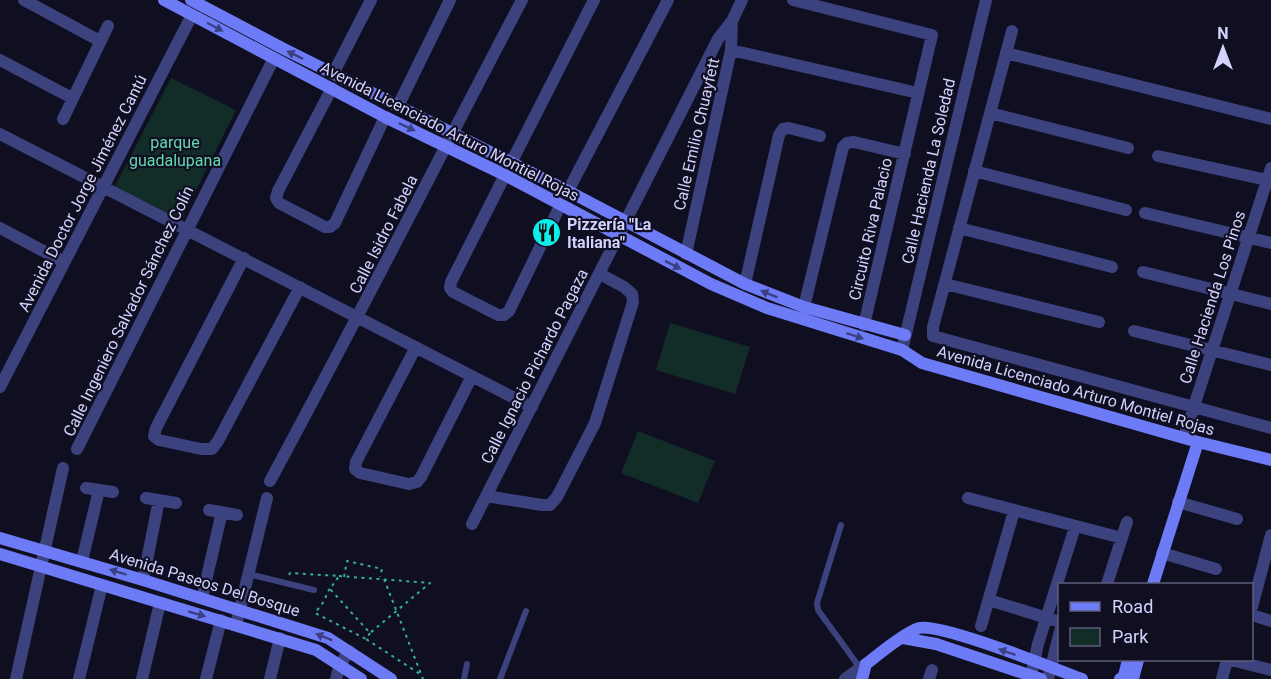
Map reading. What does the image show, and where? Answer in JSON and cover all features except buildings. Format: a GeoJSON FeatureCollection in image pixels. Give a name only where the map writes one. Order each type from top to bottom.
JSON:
{"type":"FeatureCollection","features":[{"type":"Feature","properties":{"kind":"main road","name":"Avenida Licenciado Arturo Montiel Rojas"},"geometry":{"type":"LineString","coordinates":[[164,0],[197,5],[568,191],[745,284],[804,307],[905,335]]}},
{"type":"Feature","properties":{"kind":"main road","name":"Avenida Licenciado Arturo Montiel Rojas"},"geometry":{"type":"LineString","coordinates":[[197,5],[274,58],[386,117],[505,175],[711,284],[767,308],[902,350],[922,363],[1198,442],[1271,460]]}},
{"type":"Feature","properties":{"kind":"main road"},"geometry":{"type":"LineString","coordinates":[[1153,583],[1198,442]]}},
{"type":"Feature","properties":{"kind":"main road","name":"Avenida Paseos Del Bosque"},"geometry":{"type":"LineString","coordinates":[[0,538],[82,561],[328,638],[391,679]]}},
{"type":"Feature","properties":{"kind":"main road","name":"Avenida Paseos Del Bosque"},"geometry":{"type":"LineString","coordinates":[[0,554],[316,650],[361,679]]}},
{"type":"Feature","properties":{"kind":"main road"},"geometry":{"type":"LineString","coordinates":[[862,670],[903,638],[920,628],[930,628],[1033,661],[1049,673],[1082,679]]}},
{"type":"Feature","properties":{"kind":"main road"},"geometry":{"type":"LineString","coordinates":[[903,638],[936,644],[1036,677]]}},
{"type":"Feature","properties":{"kind":"main road"},"geometry":{"type":"LineString","coordinates":[[1120,679],[1124,676],[1128,661]]}},
{"type":"Feature","properties":{"kind":"main road"},"geometry":{"type":"LineString","coordinates":[[1133,679],[1138,661]]}},
{"type":"Feature","properties":{"kind":"street"},"geometry":{"type":"LineString","coordinates":[[24,0],[100,41]]}},
{"type":"Feature","properties":{"kind":"street"},"geometry":{"type":"LineString","coordinates":[[333,74],[371,0]]}},
{"type":"Feature","properties":{"kind":"street"},"geometry":{"type":"LineString","coordinates":[[398,106],[450,0]]}},
{"type":"Feature","properties":{"kind":"street","name":"Calle Isidro Fabela"},"geometry":{"type":"LineString","coordinates":[[270,481],[358,317],[522,0]]}},
{"type":"Feature","properties":{"kind":"street"},"geometry":{"type":"LineString","coordinates":[[511,163],[594,0]]}},
{"type":"Feature","properties":{"kind":"street"},"geometry":{"type":"LineString","coordinates":[[568,191],[668,0]]}},
{"type":"Feature","properties":{"kind":"street","name":"Calle Ignacio Pichardo Pagaza"},"geometry":{"type":"LineString","coordinates":[[472,524],[718,39],[732,21],[742,0]]}},
{"type":"Feature","properties":{"kind":"street"},"geometry":{"type":"LineString","coordinates":[[793,0],[932,35],[904,154]]}},
{"type":"Feature","properties":{"kind":"street","name":"Calle Hacienda La Soledad"},"geometry":{"type":"LineString","coordinates":[[902,350],[986,0]]}},
{"type":"Feature","properties":{"kind":"street","name":"Avenida Doctor Jorge Jiménez Cantú"},"geometry":{"type":"LineString","coordinates":[[0,387],[197,5]]}},
{"type":"Feature","properties":{"kind":"street","name":"Calle Emilio Chuayfett"},"geometry":{"type":"LineString","coordinates":[[686,254],[731,50],[732,21]]}},
{"type":"Feature","properties":{"kind":"street"},"geometry":{"type":"LineString","coordinates":[[63,119],[108,26]]}},
{"type":"Feature","properties":{"kind":"street"},"geometry":{"type":"LineString","coordinates":[[1012,32],[945,284],[1099,322]]}},
{"type":"Feature","properties":{"kind":"street"},"geometry":{"type":"LineString","coordinates":[[731,50],[918,93]]}},
{"type":"Feature","properties":{"kind":"street"},"geometry":{"type":"LineString","coordinates":[[1006,53],[1271,118]]}},
{"type":"Feature","properties":{"kind":"street","name":"Calle Ingeniero Salvador Sánchez Colín"},"geometry":{"type":"LineString","coordinates":[[77,449],[274,58]]}},
{"type":"Feature","properties":{"kind":"street"},"geometry":{"type":"LineString","coordinates":[[0,60],[72,98]]}},
{"type":"Feature","properties":{"kind":"street"},"geometry":{"type":"LineString","coordinates":[[332,88],[276,198],[279,202],[325,227],[330,227],[335,223],[386,117]]}},
{"type":"Feature","properties":{"kind":"street"},"geometry":{"type":"LineString","coordinates":[[990,113],[1128,148]]}},
{"type":"Feature","properties":{"kind":"street"},"geometry":{"type":"LineString","coordinates":[[745,284],[778,135],[783,129],[789,128],[820,136]]}},
{"type":"Feature","properties":{"kind":"street"},"geometry":{"type":"LineString","coordinates":[[0,134],[532,407]]}},
{"type":"Feature","properties":{"kind":"street","name":"Circuito Riva Palacio"},"geometry":{"type":"LineString","coordinates":[[804,307],[843,147],[847,143],[854,142],[904,154],[864,325]]}},
{"type":"Feature","properties":{"kind":"street"},"geometry":{"type":"LineString","coordinates":[[1158,156],[1270,177]]}},
{"type":"Feature","properties":{"kind":"street"},"geometry":{"type":"LineString","coordinates":[[974,171],[1126,210]]}},
{"type":"Feature","properties":{"kind":"street"},"geometry":{"type":"LineString","coordinates":[[505,175],[451,282],[450,288],[453,292],[498,315],[504,315],[560,206]]}},
{"type":"Feature","properties":{"kind":"street","name":"Calle Hacienda Los Pinos"},"geometry":{"type":"LineString","coordinates":[[1184,437],[1229,294],[1270,177]]}},
{"type":"Feature","properties":{"kind":"street"},"geometry":{"type":"LineString","coordinates":[[1145,213],[1271,243]]}},
{"type":"Feature","properties":{"kind":"street"},"geometry":{"type":"LineString","coordinates":[[0,228],[64,262]]}},
{"type":"Feature","properties":{"kind":"street"},"geometry":{"type":"LineString","coordinates":[[959,228],[1112,267]]}},
{"type":"Feature","properties":{"kind":"street"},"geometry":{"type":"LineString","coordinates":[[244,258],[156,428],[154,436],[159,440],[201,449],[212,449],[300,287]]}},
{"type":"Feature","properties":{"kind":"street"},"geometry":{"type":"LineString","coordinates":[[1143,272],[1271,304]]}},
{"type":"Feature","properties":{"kind":"street"},"geometry":{"type":"LineString","coordinates":[[486,496],[550,504],[556,497],[589,434],[603,400],[633,302],[632,294],[624,287],[600,274]]}},
{"type":"Feature","properties":{"kind":"street","name":"Avenida Licenciado Arturo Montiel Rojas"},"geometry":{"type":"LineString","coordinates":[[945,284],[933,327],[933,336],[1271,428]]}},
{"type":"Feature","properties":{"kind":"street"},"geometry":{"type":"LineString","coordinates":[[1134,331],[1271,365]]}},
{"type":"Feature","properties":{"kind":"street"},"geometry":{"type":"LineString","coordinates":[[416,347],[356,462],[355,469],[360,473],[409,484],[417,482],[472,376]]}},
{"type":"Feature","properties":{"kind":"street"},"geometry":{"type":"LineString","coordinates":[[16,679],[63,468]]}},
{"type":"Feature","properties":{"kind":"street"},"geometry":{"type":"LineString","coordinates":[[86,488],[113,492]]}},
{"type":"Feature","properties":{"kind":"street"},"geometry":{"type":"LineString","coordinates":[[82,561],[99,490]]}},
{"type":"Feature","properties":{"kind":"street"},"geometry":{"type":"LineString","coordinates":[[147,498],[176,503]]}},
{"type":"Feature","properties":{"kind":"street"},"geometry":{"type":"LineString","coordinates":[[236,625],[267,498]]}},
{"type":"Feature","properties":{"kind":"street"},"geometry":{"type":"LineString","coordinates":[[968,498],[1122,538]]}},
{"type":"Feature","properties":{"kind":"street"},"geometry":{"type":"LineString","coordinates":[[143,580],[159,500]]}},
{"type":"Feature","properties":{"kind":"street"},"geometry":{"type":"LineString","coordinates":[[1178,502],[1237,519]]}},
{"type":"Feature","properties":{"kind":"street"},"geometry":{"type":"LineString","coordinates":[[209,510],[237,515]]}},
{"type":"Feature","properties":{"kind":"street"},"geometry":{"type":"LineString","coordinates":[[981,626],[1014,511]]}},
{"type":"Feature","properties":{"kind":"street"},"geometry":{"type":"LineString","coordinates":[[202,598],[222,512]]}},
{"type":"Feature","properties":{"kind":"street"},"geometry":{"type":"LineString","coordinates":[[1108,583],[1126,522]]}},
{"type":"Feature","properties":{"kind":"street"},"geometry":{"type":"LineString","coordinates":[[1036,677],[1033,661],[1075,527]]}},
{"type":"Feature","properties":{"kind":"street"},"geometry":{"type":"LineString","coordinates":[[1253,600],[1271,535]]}},
{"type":"Feature","properties":{"kind":"street"},"geometry":{"type":"LineString","coordinates":[[1162,553],[1216,569]]}},
{"type":"Feature","properties":{"kind":"street"},"geometry":{"type":"LineString","coordinates":[[79,679],[102,585]]}},
{"type":"Feature","properties":{"kind":"street"},"geometry":{"type":"LineString","coordinates":[[989,600],[1058,622]]}},
{"type":"Feature","properties":{"kind":"street"},"geometry":{"type":"LineString","coordinates":[[142,679],[160,603]]}},
{"type":"Feature","properties":{"kind":"street"},"geometry":{"type":"LineString","coordinates":[[1253,616],[1271,621]]}},
{"type":"Feature","properties":{"kind":"street"},"geometry":{"type":"LineString","coordinates":[[206,679],[221,620]]}},
{"type":"Feature","properties":{"kind":"street"},"geometry":{"type":"LineString","coordinates":[[1049,673],[1058,635]]}},
{"type":"Feature","properties":{"kind":"street"},"geometry":{"type":"LineString","coordinates":[[270,679],[280,638]]}},
{"type":"Feature","properties":{"kind":"street"},"geometry":{"type":"LineString","coordinates":[[336,679],[340,665],[349,651]]}},
{"type":"Feature","properties":{"kind":"street"},"geometry":{"type":"LineString","coordinates":[[1222,679],[1229,661]]}},
{"type":"Feature","properties":{"kind":"street"},"geometry":{"type":"LineString","coordinates":[[1233,661],[1271,670]]}},
{"type":"Feature","properties":{"kind":"street"},"geometry":{"type":"LineString","coordinates":[[845,679],[862,670]]}},
{"type":"Feature","properties":{"kind":"lane"},"geometry":{"type":"LineString","coordinates":[[841,525],[817,603],[819,610],[862,670]]}},
{"type":"Feature","properties":{"kind":"lane"},"geometry":{"type":"LineString","coordinates":[[248,574],[314,590]]}},
{"type":"Feature","properties":{"kind":"lane"},"geometry":{"type":"LineString","coordinates":[[500,679],[526,611]]}},
{"type":"Feature","properties":{"kind":"lane"},"geometry":{"type":"LineString","coordinates":[[464,679],[467,664]]}},
{"type":"Feature","properties":{"kind":"path"},"geometry":{"type":"LineString","coordinates":[[344,576],[348,561],[382,569],[379,579]]}},
{"type":"Feature","properties":{"kind":"path"},"geometry":{"type":"LineString","coordinates":[[286,584],[290,573],[430,583],[370,633],[366,639]]}},
{"type":"Feature","properties":{"kind":"path"},"geometry":{"type":"LineString","coordinates":[[339,576],[327,591],[325,600],[315,613],[366,639],[422,675]]}},
{"type":"Feature","properties":{"kind":"path"},"geometry":{"type":"LineString","coordinates":[[384,579],[423,679]]}},
{"type":"Feature","properties":{"kind":"path"},"geometry":{"type":"LineString","coordinates":[[330,589],[370,633]]}},
{"type":"Feature","properties":{"kind":"green space","name":"parque guadalupana"},"geometry":{"type":"Polygon","coordinates":[[[171,78],[236,110],[179,224],[113,190],[171,78]]]}},
{"type":"Feature","properties":{"kind":"green space"},"geometry":{"type":"Polygon","coordinates":[[[670,323],[750,347],[735,394],[656,370],[670,323]]]}},
{"type":"Feature","properties":{"kind":"green space"},"geometry":{"type":"Polygon","coordinates":[[[638,431],[715,461],[698,503],[621,473],[638,431]]]}},
{"type":"Feature","properties":{"kind":"place","name":"Pizzería \"La Italiana\""},"geometry":{"type":"Point","coordinates":[546,233]}}]}
